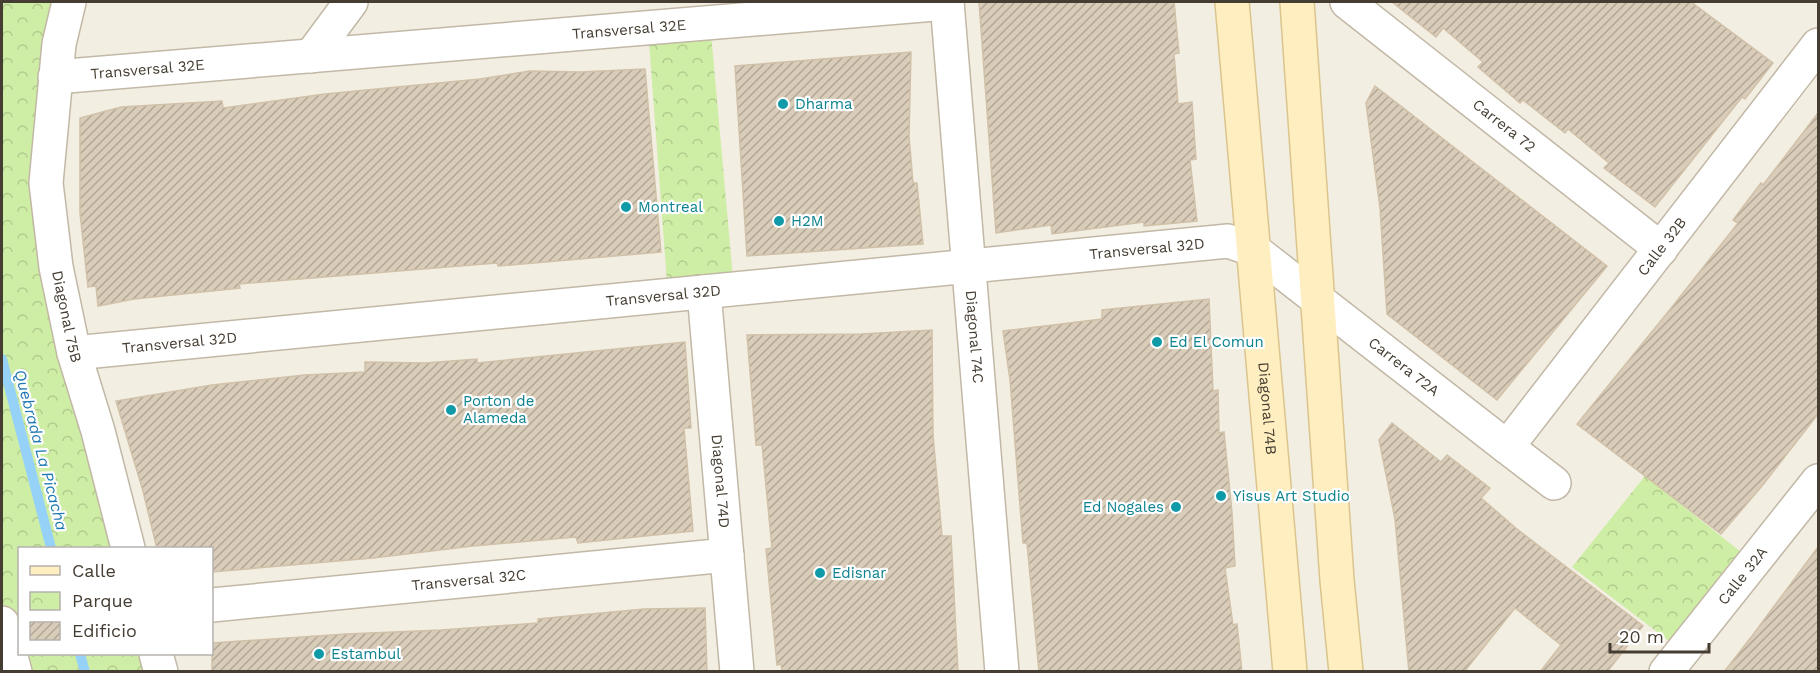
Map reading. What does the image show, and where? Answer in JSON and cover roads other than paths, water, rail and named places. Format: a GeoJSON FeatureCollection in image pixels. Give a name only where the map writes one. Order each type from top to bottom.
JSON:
{"type":"FeatureCollection","features":[{"type":"Feature","properties":{"kind":"main road","name":"Diagonal 74B"},"geometry":{"type":"LineString","coordinates":[[1232,2],[1290,672]]}},
{"type":"Feature","properties":{"kind":"main road"},"geometry":{"type":"LineString","coordinates":[[1297,2],[1336,568],[1346,672]]}},
{"type":"Feature","properties":{"kind":"street","name":"Diagonal 75B"},"geometry":{"type":"LineString","coordinates":[[69,2],[59,44],[46,183],[56,267],[74,353],[98,431],[127,547]]}},
{"type":"Feature","properties":{"kind":"street"},"geometry":{"type":"LineString","coordinates":[[311,56],[351,2]]}},
{"type":"Feature","properties":{"kind":"street","name":"Transversal 32E"},"geometry":{"type":"LineString","coordinates":[[55,77],[311,56],[691,13],[947,2]]}},
{"type":"Feature","properties":{"kind":"street","name":"Diagonal 74C"},"geometry":{"type":"LineString","coordinates":[[947,2],[1002,672]]}},
{"type":"Feature","properties":{"kind":"street","name":"Carrera 72"},"geometry":{"type":"LineString","coordinates":[[1347,2],[1661,249]]}},
{"type":"Feature","properties":{"kind":"street","name":"Calle 32B"},"geometry":{"type":"LineString","coordinates":[[1507,447],[1818,45]]}},
{"type":"Feature","properties":{"kind":"street","name":"Transversal 32D"},"geometry":{"type":"LineString","coordinates":[[74,353],[1228,242],[1254,250]]}},
{"type":"Feature","properties":{"kind":"street","name":"Carrera 72A"},"geometry":{"type":"LineString","coordinates":[[1254,250],[1318,302],[1554,483]]}},
{"type":"Feature","properties":{"kind":"street","name":"Diagonal 74D"},"geometry":{"type":"LineString","coordinates":[[704,292],[737,672]]}},
{"type":"Feature","properties":{"kind":"street","name":"Calle 32A"},"geometry":{"type":"LineString","coordinates":[[1666,672],[1818,481]]}},
{"type":"Feature","properties":{"kind":"street","name":"Transversal 32C"},"geometry":{"type":"LineString","coordinates":[[213,605],[727,555]]}},
{"type":"Feature","properties":{"kind":"street"},"geometry":{"type":"LineString","coordinates":[[2,623],[15,672]]}},
{"type":"Feature","properties":{"kind":"street"},"geometry":{"type":"LineString","coordinates":[[156,655],[161,672]]}},
{"type":"Feature","properties":{"kind":"waterway","name":"Quebrada La Picacha"},"geometry":{"type":"LineString","coordinates":[[2,359],[51,547]]}},
{"type":"Feature","properties":{"kind":"waterway","name":"Quebrada La Picacha"},"geometry":{"type":"LineString","coordinates":[[80,655],[85,672]]}},
{"type":"Feature","properties":{"kind":"place","name":"Dharma"},"geometry":{"type":"Point","coordinates":[783,104]}},
{"type":"Feature","properties":{"kind":"place","name":"Montreal"},"geometry":{"type":"Point","coordinates":[626,207]}},
{"type":"Feature","properties":{"kind":"place","name":"H2M"},"geometry":{"type":"Point","coordinates":[779,221]}},
{"type":"Feature","properties":{"kind":"place","name":"Ed El Comun"},"geometry":{"type":"Point","coordinates":[1157,342]}},
{"type":"Feature","properties":{"kind":"place","name":"Porton de Alameda"},"geometry":{"type":"Point","coordinates":[451,410]}},
{"type":"Feature","properties":{"kind":"place","name":"Yisus Art Studio"},"geometry":{"type":"Point","coordinates":[1221,496]}},
{"type":"Feature","properties":{"kind":"place","name":"Ed Nogales"},"geometry":{"type":"Point","coordinates":[1176,507]}},
{"type":"Feature","properties":{"kind":"place","name":"Edisnar"},"geometry":{"type":"Point","coordinates":[820,573]}},
{"type":"Feature","properties":{"kind":"place","name":"Estambul"},"geometry":{"type":"Point","coordinates":[319,654]}}]}
